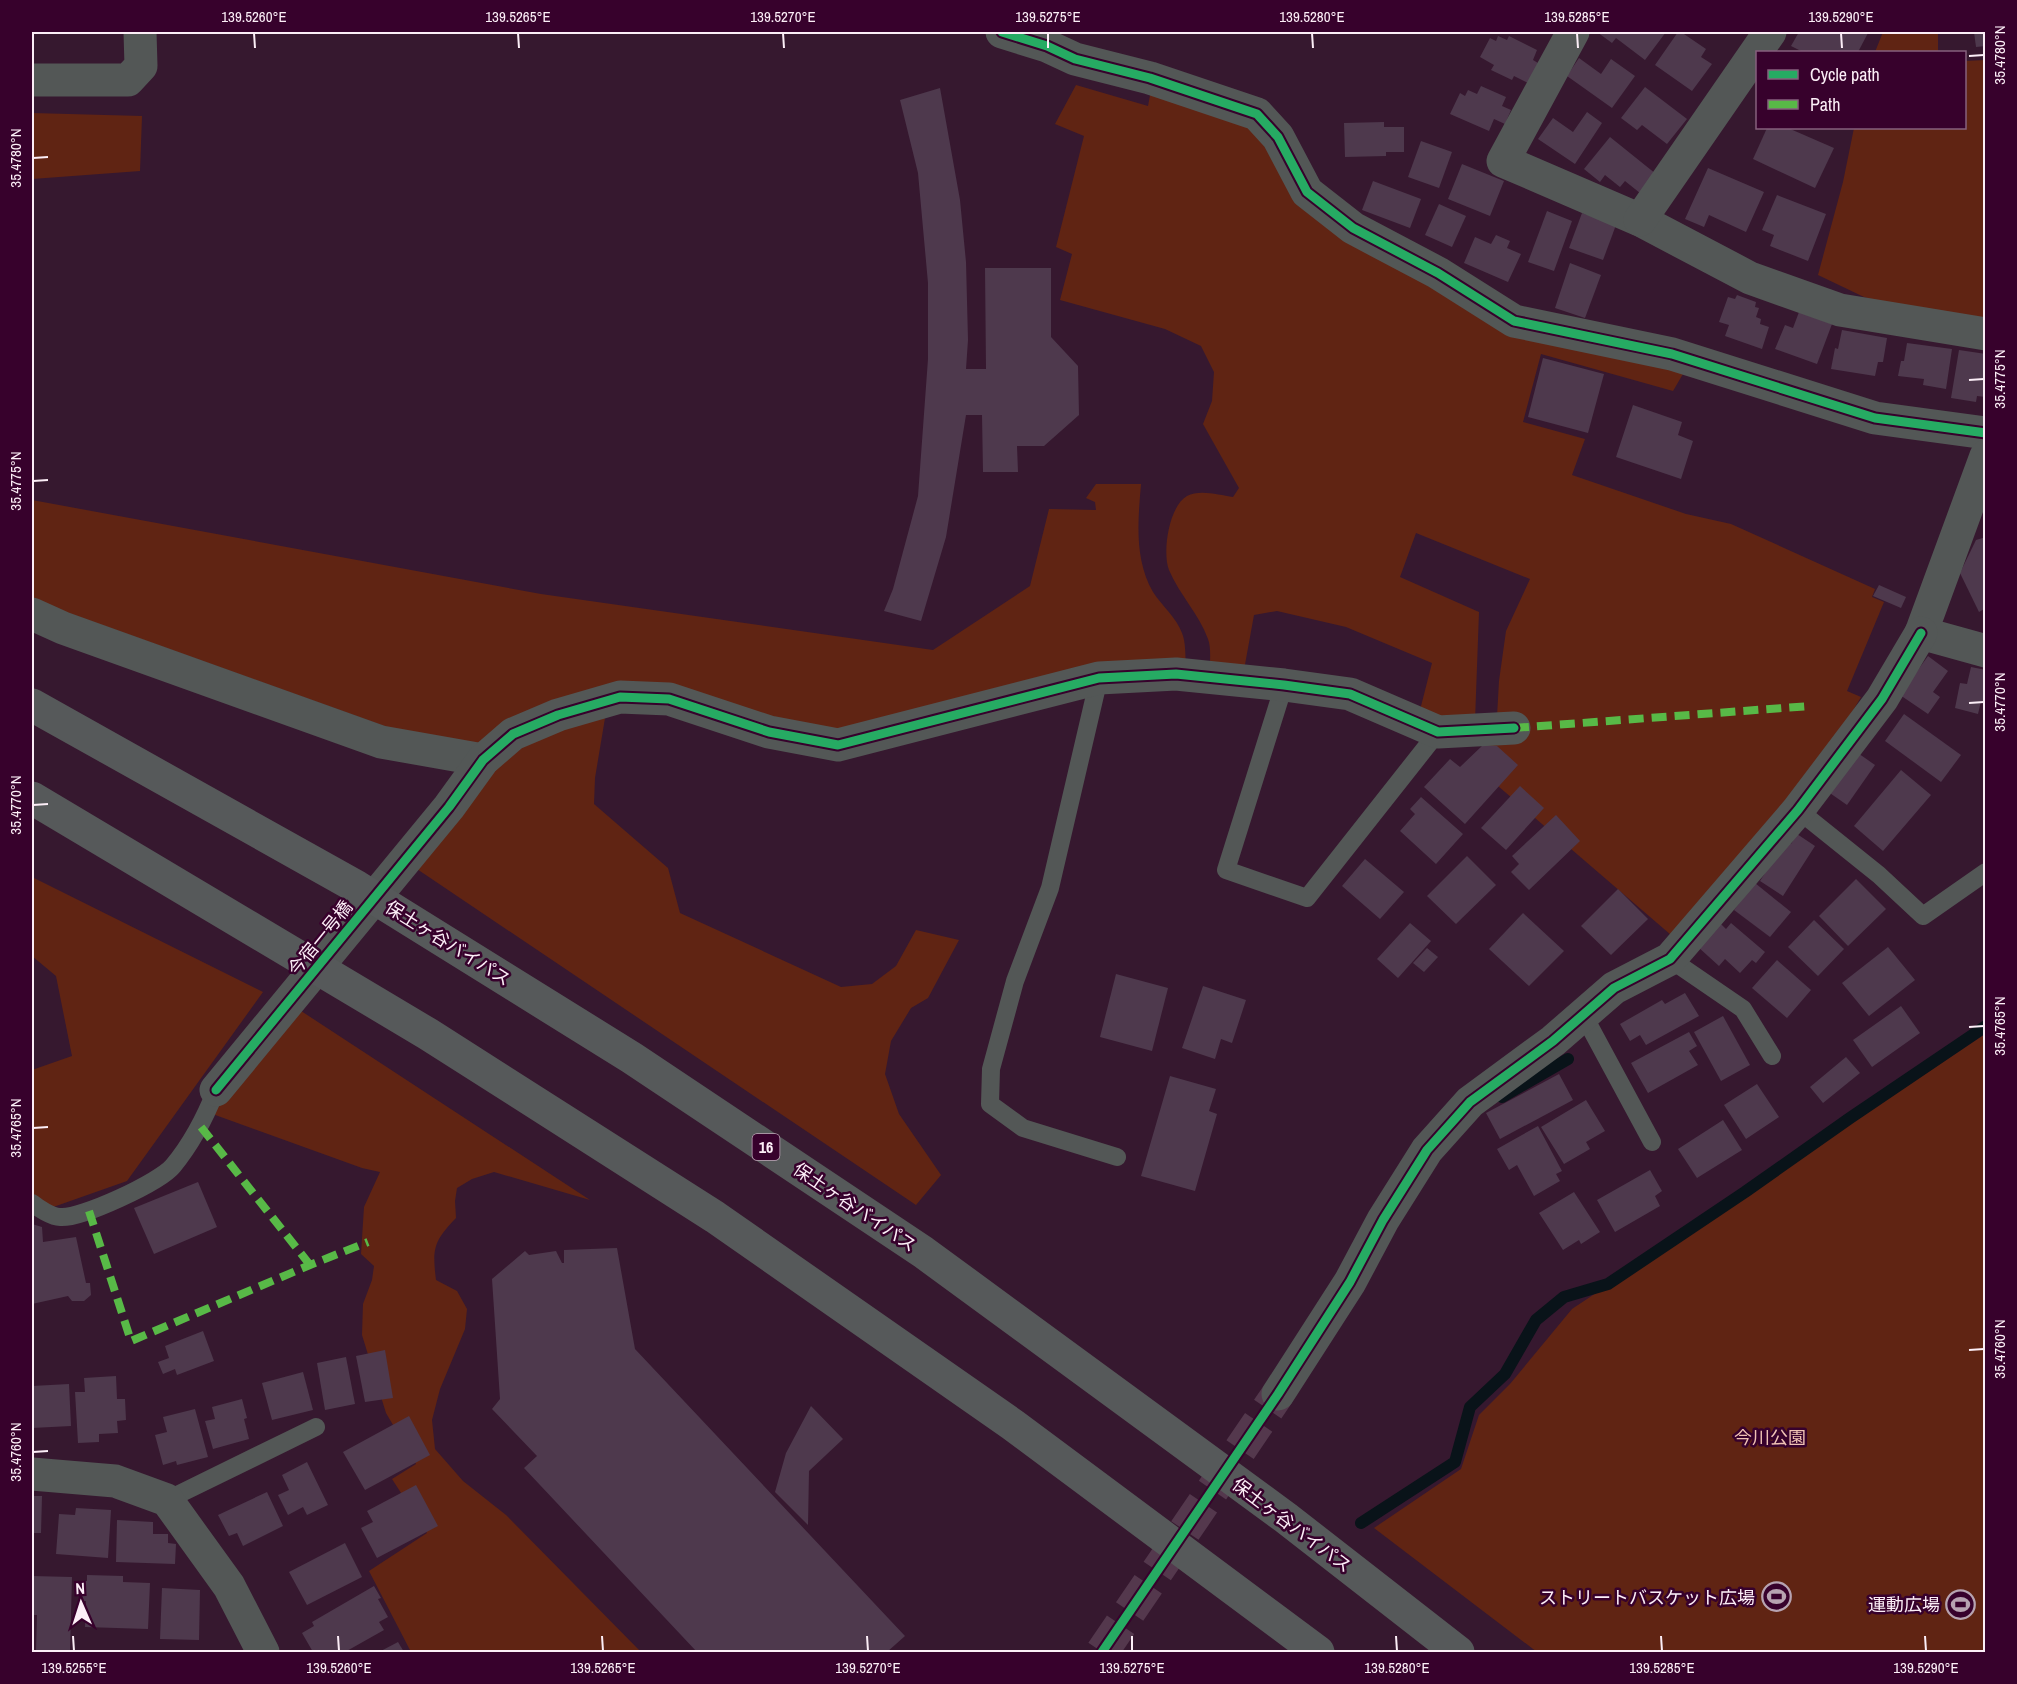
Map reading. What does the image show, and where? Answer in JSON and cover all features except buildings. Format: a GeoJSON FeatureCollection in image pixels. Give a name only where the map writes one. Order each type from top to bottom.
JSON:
{"type":"FeatureCollection","features":[{"type":"Feature","properties":{"kind":"highway","name":"保土ヶ谷バイパス"},"geometry":{"type":"LineString","coordinates":[[32,705],[357,887],[632,1058],[922,1252],[1286,1518],[1458,1653]]}},
{"type":"Feature","properties":{"kind":"highway"},"geometry":{"type":"LineString","coordinates":[[32,798],[428,1034],[715,1216],[1012,1425],[1318,1653]]}},
{"type":"Feature","properties":{"kind":"street"},"geometry":{"type":"LineString","coordinates":[[32,80],[128,80],[141,66],[140,32]]}},
{"type":"Feature","properties":{"kind":"street"},"geometry":{"type":"LineString","coordinates":[[1002,32],[1046,39],[1075,59],[1150,78],[1257,114],[1278,137],[1307,192],[1353,228],[1438,273],[1514,321],[1672,354],[1875,418],[1986,433]]}},
{"type":"Feature","properties":{"kind":"street"},"geometry":{"type":"LineString","coordinates":[[1573,32],[1503,161],[1640,220],[1750,278],[1840,310],[1986,334]]}},
{"type":"Feature","properties":{"kind":"street"},"geometry":{"type":"LineString","coordinates":[[1757,51],[1770,32]]}},
{"type":"Feature","properties":{"kind":"street"},"geometry":{"type":"LineString","coordinates":[[1640,220],[1756,52]]}},
{"type":"Feature","properties":{"kind":"street"},"geometry":{"type":"LineString","coordinates":[[1278,1394],[1350,1282],[1383,1220],[1427,1150],[1470,1102],[1553,1041],[1614,988],[1670,959],[1798,810],[1881,699],[1921,633],[1986,456]]}},
{"type":"Feature","properties":{"kind":"street"},"geometry":{"type":"LineString","coordinates":[[32,614],[63,628],[381,742],[483,760]]}},
{"type":"Feature","properties":{"kind":"street"},"geometry":{"type":"LineString","coordinates":[[1921,633],[1986,651]]}},
{"type":"Feature","properties":{"kind":"street","name":"今宿一号橋"},"geometry":{"type":"LineString","coordinates":[[216,1090],[449,807],[483,760],[513,734],[558,715],[620,697],[669,699],[769,732],[838,745],[1099,678],[1176,674],[1350,694],[1438,732]]}},
{"type":"Feature","properties":{"kind":"street"},"geometry":{"type":"LineString","coordinates":[[1438,732],[1514,728]]}},
{"type":"Feature","properties":{"kind":"street"},"geometry":{"type":"LineString","coordinates":[[32,1474],[115,1481],[166,1500],[229,1586],[263,1653]]}},
{"type":"Feature","properties":{"kind":"lane"},"geometry":{"type":"LineString","coordinates":[[1099,678],[1050,888],[1015,981],[991,1070],[990,1104],[1023,1128],[1117,1157]]}},
{"type":"Feature","properties":{"kind":"lane"},"geometry":{"type":"LineString","coordinates":[[1284,685],[1226,870],[1307,898],[1438,732]]}},
{"type":"Feature","properties":{"kind":"lane"},"geometry":{"type":"LineString","coordinates":[[1798,810],[1879,875],[1923,916],[1986,872]]}},
{"type":"Feature","properties":{"kind":"lane"},"geometry":{"type":"LineString","coordinates":[[1670,959],[1743,1009],[1772,1056]]}},
{"type":"Feature","properties":{"kind":"lane"},"geometry":{"type":"LineString","coordinates":[[1584,1016],[1652,1142]]}},
{"type":"Feature","properties":{"kind":"lane"},"geometry":{"type":"LineString","coordinates":[[32,1203],[60,1217],[89,1211],[138,1190],[171,1169],[201,1127],[216,1090]]}},
{"type":"Feature","properties":{"kind":"lane"},"geometry":{"type":"LineString","coordinates":[[166,1500],[316,1427]]}},
{"type":"Feature","properties":{"kind":"green space"},"geometry":{"type":"Polygon","coordinates":[[[1883,32],[1938,32],[1938,51],[1875,51],[1883,32]]]}},
{"type":"Feature","properties":{"kind":"green space"},"geometry":{"type":"Polygon","coordinates":[[[1985,60],[1985,324],[1939,318],[1864,297],[1818,275],[1843,182],[1854,129],[1966,129],[1966,61],[1985,60]]]}},
{"type":"Feature","properties":{"kind":"green space"},"geometry":{"type":"Polygon","coordinates":[[[1076,85],[1148,106],[1152,85],[1240,119],[1361,248],[1687,367],[1673,391],[1541,354],[1523,422],[1585,439],[1572,475],[1686,514],[1731,524],[1875,589],[1872,597],[1884,602],[1847,691],[1861,697],[1808,787],[1678,941],[1498,786],[1484,745],[1497,717],[1506,631],[1530,579],[1416,533],[1400,577],[1479,612],[1475,721],[1419,714],[1432,663],[1346,627],[1277,611],[1254,615],[1244,670],[1210,667],[1208,639],[1200,621],[1173,579],[1166,552],[1172,519],[1181,501],[1187,496],[1198,493],[1233,497],[1239,488],[1203,424],[1212,401],[1214,372],[1201,346],[1165,329],[1060,300],[1072,254],[1056,247],[1084,136],[1055,124],[1076,85]]]}},
{"type":"Feature","properties":{"kind":"green space"},"geometry":{"type":"Polygon","coordinates":[[[32,113],[142,116],[140,171],[32,179],[32,113]]]}},
{"type":"Feature","properties":{"kind":"green space"},"geometry":{"type":"Polygon","coordinates":[[[1096,484],[1141,484],[1139,539],[1143,566],[1153,592],[1182,633],[1186,665],[862,727],[826,730],[793,725],[701,695],[477,745],[440,746],[57,609],[32,597],[32,500],[541,594],[933,650],[1030,586],[1049,509],[1096,510],[1095,502],[1086,498],[1096,484]]]}},
{"type":"Feature","properties":{"kind":"green space"},"geometry":{"type":"Polygon","coordinates":[[[605,718],[595,778],[594,804],[668,868],[680,913],[841,987],[872,984],[896,966],[916,930],[959,940],[928,998],[911,1008],[891,1041],[885,1074],[899,1114],[941,1175],[916,1205],[414,867],[474,789],[508,757],[551,732],[605,718]]]}},
{"type":"Feature","properties":{"kind":"green space"},"geometry":{"type":"Polygon","coordinates":[[[32,877],[263,992],[127,1181],[39,1212],[32,1208],[32,1070],[72,1056],[56,976],[32,956],[32,877]]]}},
{"type":"Feature","properties":{"kind":"green space"},"geometry":{"type":"Polygon","coordinates":[[[295,1007],[590,1200],[494,1172],[472,1179],[457,1188],[456,1218],[443,1233],[436,1246],[435,1269],[436,1280],[457,1291],[467,1309],[465,1329],[440,1389],[432,1420],[435,1449],[463,1481],[506,1515],[641,1652],[411,1652],[369,1571],[427,1533],[392,1479],[416,1464],[386,1413],[362,1335],[363,1304],[372,1280],[374,1266],[361,1254],[364,1207],[380,1172],[362,1168],[207,1112],[295,1007]]]}},
{"type":"Feature","properties":{"kind":"green space","name":"今川公園"},"geometry":{"type":"Polygon","coordinates":[[[1985,1034],[1985,1652],[1537,1652],[1374,1528],[1461,1469],[1479,1415],[1510,1384],[1572,1309],[1985,1034]]]}},
{"type":"Feature","properties":{"kind":"waterway"},"geometry":{"type":"LineString","coordinates":[[1361,1523],[1455,1462],[1470,1407],[1505,1374],[1536,1320],[1564,1297],[1608,1284],[1986,1026]]}},
{"type":"Feature","properties":{"kind":"waterway"},"geometry":{"type":"LineString","coordinates":[[1502,1097],[1568,1059]]}},
{"type":"Feature","properties":{"kind":"tunnel"},"geometry":{"type":"LineString","coordinates":[[1102,1652],[1278,1394]]}},
{"type":"Feature","properties":{"kind":"marked path"},"geometry":{"type":"LineString","coordinates":[[1514,728],[1810,706]]}},
{"type":"Feature","properties":{"kind":"marked path"},"geometry":{"type":"LineString","coordinates":[[201,1127],[310,1265]]}},
{"type":"Feature","properties":{"kind":"marked path"},"geometry":{"type":"LineString","coordinates":[[89,1211],[131,1341],[368,1242]]}},
{"type":"Feature","properties":{"kind":"cycle path"},"geometry":{"type":"LineString","coordinates":[[1002,32],[1047,46],[1075,59],[1150,78],[1257,114],[1278,137],[1307,192],[1353,228],[1438,273],[1514,321],[1672,354],[1875,418],[1986,433]]}},
{"type":"Feature","properties":{"kind":"cycle path"},"geometry":{"type":"LineString","coordinates":[[1102,1652],[1278,1394],[1350,1282],[1383,1220],[1427,1150],[1470,1102],[1553,1041],[1614,988],[1670,959],[1798,810],[1882,699],[1921,633]]}},
{"type":"Feature","properties":{"kind":"cycle path"},"geometry":{"type":"LineString","coordinates":[[216,1090],[449,807],[483,760],[513,734],[558,715],[620,697],[669,699],[769,732],[838,745],[1099,678],[1176,674],[1350,694],[1438,732],[1514,728]]}},
{"type":"Feature","properties":{"kind":"place","name":"ストリートバスケット広場"},"geometry":{"type":"Point","coordinates":[1776,1597]}},
{"type":"Feature","properties":{"kind":"place","name":"運動広場"},"geometry":{"type":"Point","coordinates":[1961,1604]}}]}
